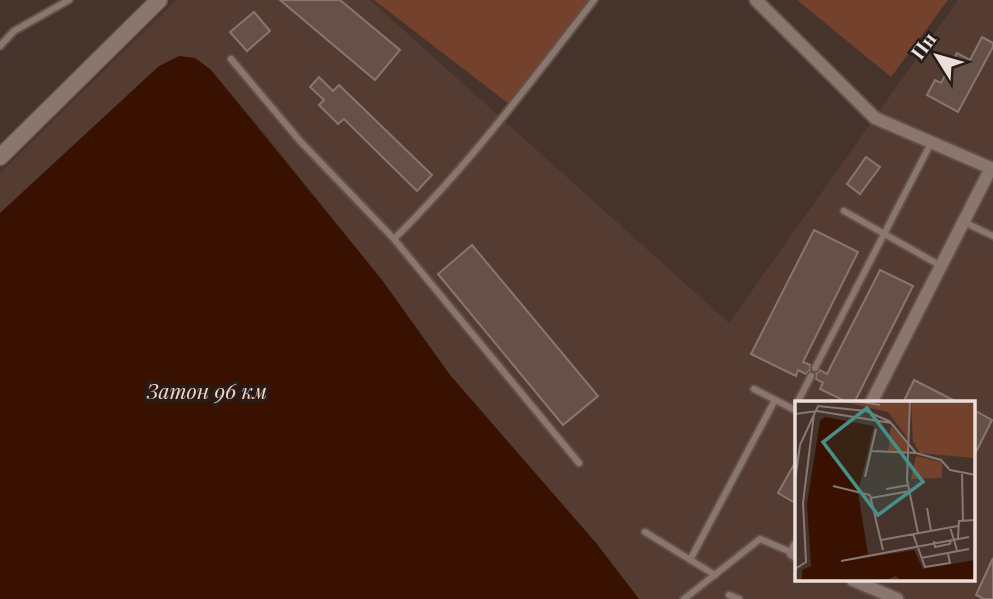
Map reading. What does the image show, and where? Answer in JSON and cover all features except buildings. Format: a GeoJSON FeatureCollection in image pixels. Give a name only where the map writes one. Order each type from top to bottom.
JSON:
{"type":"FeatureCollection","features":[{"type":"Feature","properties":{"kind":"street"},"geometry":{"type":"LineString","coordinates":[[0,157],[159,0]]}},
{"type":"Feature","properties":{"kind":"street"},"geometry":{"type":"LineString","coordinates":[[756,0],[875,118],[992,169],[872,401]]}},
{"type":"Feature","properties":{"kind":"street"},"geometry":{"type":"LineString","coordinates":[[857,582],[895,599]]}},
{"type":"Feature","properties":{"kind":"lane"},"geometry":{"type":"LineString","coordinates":[[0,46],[14,32],[69,0]]}},
{"type":"Feature","properties":{"kind":"lane"},"geometry":{"type":"LineString","coordinates":[[394,239],[431,202],[503,119],[594,0]]}},
{"type":"Feature","properties":{"kind":"lane"},"geometry":{"type":"LineString","coordinates":[[231,59],[300,141],[394,239],[579,463]]}},
{"type":"Feature","properties":{"kind":"lane"},"geometry":{"type":"LineString","coordinates":[[815,368],[932,143]]}},
{"type":"Feature","properties":{"kind":"lane"},"geometry":{"type":"LineString","coordinates":[[844,211],[941,266]]}},
{"type":"Feature","properties":{"kind":"lane"},"geometry":{"type":"LineString","coordinates":[[964,222],[993,236]]}},
{"type":"Feature","properties":{"kind":"lane"},"geometry":{"type":"LineString","coordinates":[[799,401],[811,376]]}},
{"type":"Feature","properties":{"kind":"lane"},"geometry":{"type":"LineString","coordinates":[[754,389],[795,407]]}},
{"type":"Feature","properties":{"kind":"lane"},"geometry":{"type":"LineString","coordinates":[[690,560],[775,400]]}},
{"type":"Feature","properties":{"kind":"lane"},"geometry":{"type":"LineString","coordinates":[[645,532],[715,575]]}},
{"type":"Feature","properties":{"kind":"lane"},"geometry":{"type":"LineString","coordinates":[[684,599],[760,539],[795,552]]}},
{"type":"Feature","properties":{"kind":"lane"},"geometry":{"type":"LineString","coordinates":[[729,595],[739,599]]}},
{"type":"Feature","properties":{"kind":"shaded area"},"geometry":{"type":"Polygon","coordinates":[[[176,0],[370,0],[729,323],[958,0],[993,0],[993,599],[639,599],[596,543],[450,375],[382,280],[265,134],[211,70],[195,58],[0,213],[0,173],[176,0]]]}},
{"type":"Feature","properties":{"kind":"shaded area"},"geometry":{"type":"Polygon","coordinates":[[[374,0],[590,0],[509,104],[374,0]]]}},
{"type":"Feature","properties":{"kind":"shaded area"},"geometry":{"type":"Polygon","coordinates":[[[797,0],[948,0],[891,77],[797,0]]]}},
{"type":"Feature","properties":{"kind":"water","name":"Затон 96 км"},"geometry":{"type":"Polygon","coordinates":[[[179,56],[195,58],[211,70],[382,280],[450,375],[596,543],[639,599],[0,599],[0,213],[159,66],[179,56]]]}}]}
